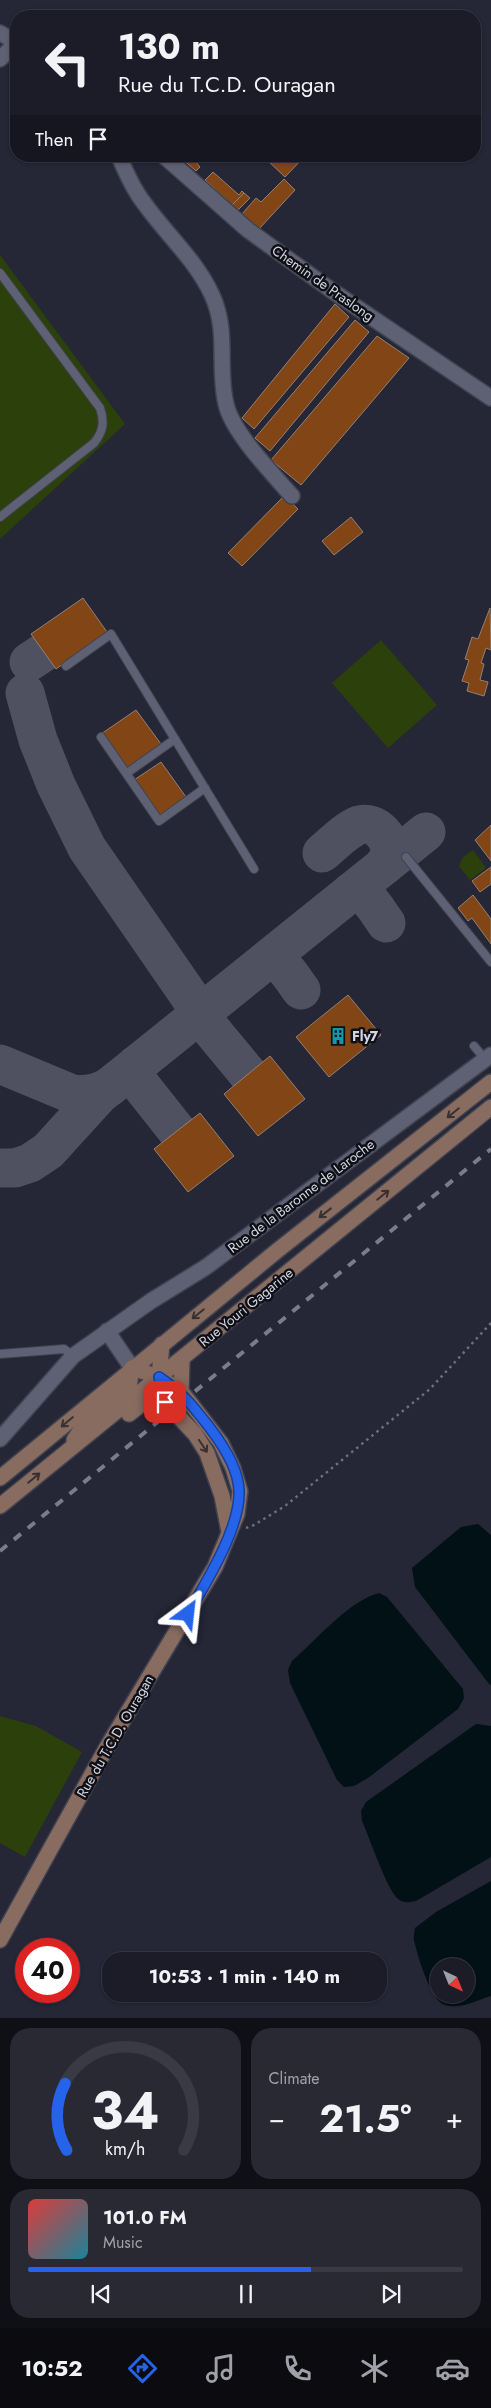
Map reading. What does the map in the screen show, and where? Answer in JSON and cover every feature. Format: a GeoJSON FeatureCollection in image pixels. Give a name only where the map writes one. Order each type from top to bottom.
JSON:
{"type":"FeatureCollection","features":[{"type":"Feature","properties":{"kind":"main road","name":"Rue Youri Gagarine"},"geometry":{"type":"LineString","coordinates":[[0,1478],[132,1368],[491,1082]]}},
{"type":"Feature","properties":{"kind":"main road","name":"Rue Youri Gagarine"},"geometry":{"type":"LineString","coordinates":[[0,1506],[491,1107]]}},
{"type":"Feature","properties":{"kind":"main road"},"geometry":{"type":"LineString","coordinates":[[162,1344],[159,1377],[165,1402],[195,1434],[207,1453],[222,1496],[229,1532]]}},
{"type":"Feature","properties":{"kind":"main road"},"geometry":{"type":"LineString","coordinates":[[180,1391],[182,1359]]}},
{"type":"Feature","properties":{"kind":"main road"},"geometry":{"type":"LineString","coordinates":[[68,1450],[86,1422],[129,1387],[132,1368]]}},
{"type":"Feature","properties":{"kind":"main road","name":"Rue du T.C.D. Ouragan"},"geometry":{"type":"LineString","coordinates":[[0,1940],[107,1747],[215,1567],[237,1514],[240,1491],[233,1468],[221,1443],[180,1391],[159,1377],[132,1368]]}},
{"type":"Feature","properties":{"kind":"main road"},"geometry":{"type":"LineString","coordinates":[[68,1450],[99,1438],[143,1403],[165,1402]]}},
{"type":"Feature","properties":{"kind":"street"},"geometry":{"type":"LineString","coordinates":[[0,59],[10,49]]}},
{"type":"Feature","properties":{"kind":"street"},"geometry":{"type":"LineString","coordinates":[[122,162],[143,203],[202,276],[213,297],[222,328],[222,379],[226,405],[239,431],[292,496]]}},
{"type":"Feature","properties":{"kind":"street","name":"Chemin de Praslong"},"geometry":{"type":"LineString","coordinates":[[171,162],[248,230],[331,290],[491,398]]}},
{"type":"Feature","properties":{"kind":"street","name":"Rue de la Baronne de Laroche"},"geometry":{"type":"LineString","coordinates":[[0,1438],[73,1356],[106,1331],[206,1267],[488,1057]]}},
{"type":"Feature","properties":{"kind":"street"},"geometry":{"type":"LineString","coordinates":[[106,1331],[132,1368]]}},
{"type":"Feature","properties":{"kind":"lane"},"geometry":{"type":"LineString","coordinates":[[0,273],[100,408],[103,417],[100,436],[94,443],[0,517]]}},
{"type":"Feature","properties":{"kind":"lane"},"geometry":{"type":"LineString","coordinates":[[66,666],[111,634],[254,869]]}},
{"type":"Feature","properties":{"kind":"lane"},"geometry":{"type":"LineString","coordinates":[[101,737],[159,822],[205,788]]}},
{"type":"Feature","properties":{"kind":"lane"},"geometry":{"type":"LineString","coordinates":[[127,773],[175,739]]}},
{"type":"Feature","properties":{"kind":"lane"},"geometry":{"type":"LineString","coordinates":[[406,857],[491,962]]}},
{"type":"Feature","properties":{"kind":"lane"},"geometry":{"type":"LineString","coordinates":[[474,1046],[488,1057]]}},
{"type":"Feature","properties":{"kind":"lane"},"geometry":{"type":"LineString","coordinates":[[0,1354],[64,1349],[73,1356]]}},
{"type":"Feature","properties":{"kind":"path"},"geometry":{"type":"LineString","coordinates":[[229,1532],[254,1526],[285,1506],[430,1389],[491,1323]]}},
{"type":"Feature","properties":{"kind":"green space"},"geometry":{"type":"Polygon","coordinates":[[[0,255],[125,424],[0,539],[0,255]]]}},
{"type":"Feature","properties":{"kind":"green space"},"geometry":{"type":"Polygon","coordinates":[[[381,640],[437,705],[388,748],[332,683],[381,640]]]}},
{"type":"Feature","properties":{"kind":"green space"},"geometry":{"type":"Polygon","coordinates":[[[473,850],[486,868],[470,880],[459,866],[463,857],[473,850]]]}},
{"type":"Feature","properties":{"kind":"green space"},"geometry":{"type":"Polygon","coordinates":[[[0,1716],[36,1726],[82,1752],[25,1857],[0,1843],[0,1716]]]}},
{"type":"Feature","properties":{"kind":"shaded area"},"geometry":{"type":"Polygon","coordinates":[[[478,1524],[491,1535],[491,1685],[415,1587],[412,1568],[461,1527],[478,1524]]]}},
{"type":"Feature","properties":{"kind":"shaded area"},"geometry":{"type":"Polygon","coordinates":[[[379,1593],[387,1597],[463,1689],[464,1698],[458,1709],[368,1778],[354,1786],[344,1787],[337,1780],[290,1683],[288,1670],[292,1661],[333,1622],[356,1604],[379,1593]]]}},
{"type":"Feature","properties":{"kind":"shaded area"},"geometry":{"type":"Polygon","coordinates":[[[476,1724],[491,1726],[491,1857],[416,1901],[402,1902],[394,1894],[384,1874],[362,1821],[361,1811],[366,1802],[476,1724]]]}},
{"type":"Feature","properties":{"kind":"shaded area"},"geometry":{"type":"Polygon","coordinates":[[[491,1881],[491,1996],[475,2002],[475,1958],[430,1958],[430,1986],[422,1969],[414,1942],[415,1928],[436,1912],[491,1881]]]}},
{"type":"Feature","properties":{"kind":"shaded area"},"geometry":{"type":"Polygon","coordinates":[[[442,2003],[471,2003],[457,2006],[442,2003]]]}},
{"type":"Feature","properties":{"kind":"building"},"geometry":{"type":"Polygon","coordinates":[[[186,162],[196,162],[200,167],[196,171],[186,162]]]}},
{"type":"Feature","properties":{"kind":"building"},"geometry":{"type":"Polygon","coordinates":[[[269,162],[299,162],[285,177],[269,162]]]}},
{"type":"Feature","properties":{"kind":"building"},"geometry":{"type":"Polygon","coordinates":[[[213,172],[239,195],[242,191],[244,193],[232,205],[205,180],[213,172]]]}},
{"type":"Feature","properties":{"kind":"building"},"geometry":{"type":"Polygon","coordinates":[[[284,179],[295,190],[259,229],[242,214],[256,198],[261,202],[284,179]]]}},
{"type":"Feature","properties":{"kind":"building"},"geometry":{"type":"Polygon","coordinates":[[[244,193],[250,198],[238,210],[232,205],[244,193]]]}},
{"type":"Feature","properties":{"kind":"building"},"geometry":{"type":"Polygon","coordinates":[[[335,304],[349,317],[254,429],[242,418],[335,304]]]}},
{"type":"Feature","properties":{"kind":"building"},"geometry":{"type":"Polygon","coordinates":[[[355,320],[369,332],[270,451],[255,438],[355,320]]]}},
{"type":"Feature","properties":{"kind":"building"},"geometry":{"type":"Polygon","coordinates":[[[377,336],[409,358],[301,485],[271,460],[377,336]]]}},
{"type":"Feature","properties":{"kind":"building"},"geometry":{"type":"Polygon","coordinates":[[[284,496],[298,509],[242,566],[228,553],[284,496]]]}},
{"type":"Feature","properties":{"kind":"building"},"geometry":{"type":"Polygon","coordinates":[[[351,517],[363,532],[334,555],[322,541],[351,517]]]}},
{"type":"Feature","properties":{"kind":"building"},"geometry":{"type":"Polygon","coordinates":[[[83,598],[107,632],[56,669],[31,634],[83,598]]]}},
{"type":"Feature","properties":{"kind":"building"},"geometry":{"type":"Polygon","coordinates":[[[490,608],[491,650],[486,648],[481,663],[484,664],[480,680],[488,682],[484,696],[467,691],[469,683],[462,681],[469,660],[465,659],[472,637],[478,639],[490,608]]]}},
{"type":"Feature","properties":{"kind":"building"},"geometry":{"type":"Polygon","coordinates":[[[136,710],[161,744],[126,769],[101,734],[136,710]]]}},
{"type":"Feature","properties":{"kind":"building"},"geometry":{"type":"Polygon","coordinates":[[[161,762],[186,797],[159,816],[134,780],[161,762]]]}},
{"type":"Feature","properties":{"kind":"building"},"geometry":{"type":"Polygon","coordinates":[[[491,825],[491,861],[475,840],[491,825]]]}},
{"type":"Feature","properties":{"kind":"building"},"geometry":{"type":"Polygon","coordinates":[[[491,867],[491,884],[480,892],[472,881],[491,867]]]}},
{"type":"Feature","properties":{"kind":"building"},"geometry":{"type":"Polygon","coordinates":[[[473,895],[491,919],[491,944],[472,918],[468,921],[458,908],[473,895]]]}},
{"type":"Feature","properties":{"kind":"building","name":"Fly7"},"geometry":{"type":"Polygon","coordinates":[[[348,995],[381,1035],[329,1077],[296,1037],[348,995]]]}},
{"type":"Feature","properties":{"kind":"building"},"geometry":{"type":"Polygon","coordinates":[[[270,1056],[305,1099],[258,1136],[224,1094],[270,1056]]]}},
{"type":"Feature","properties":{"kind":"building"},"geometry":{"type":"Polygon","coordinates":[[[200,1113],[234,1156],[188,1192],[154,1149],[200,1113]]]}},
{"type":"Feature","properties":{"kind":"taxiway"},"geometry":{"type":"LineString","coordinates":[[29,662],[44,652]]}},
{"type":"Feature","properties":{"kind":"taxiway"},"geometry":{"type":"LineString","coordinates":[[25,693],[38,740],[56,785],[87,848],[194,1003],[196,1012],[191,1022]]}},
{"type":"Feature","properties":{"kind":"taxiway"},"geometry":{"type":"LineString","coordinates":[[322,853],[354,827],[365,824],[372,825],[382,833],[389,844],[389,856],[384,866]]}},
{"type":"Feature","properties":{"kind":"taxiway"},"geometry":{"type":"LineString","coordinates":[[0,1168],[15,1168],[30,1163],[48,1151],[99,1095],[426,832]]}},
{"type":"Feature","properties":{"kind":"taxiway"},"geometry":{"type":"LineString","coordinates":[[351,892],[367,897],[386,923]]}},
{"type":"Feature","properties":{"kind":"taxiway"},"geometry":{"type":"LineString","coordinates":[[266,961],[271,960],[282,965],[301,990]]}},
{"type":"Feature","properties":{"kind":"taxiway"},"geometry":{"type":"LineString","coordinates":[[191,1022],[199,1019],[205,1022],[248,1074]]}},
{"type":"Feature","properties":{"kind":"taxiway"},"geometry":{"type":"LineString","coordinates":[[0,1064],[72,1094],[83,1095],[93,1093],[111,1086]]}},
{"type":"Feature","properties":{"kind":"taxiway"},"geometry":{"type":"LineString","coordinates":[[136,1065],[134,1071],[135,1078],[177,1131]]}},
{"type":"Feature","properties":{"kind":"railway"},"geometry":{"type":"LineString","coordinates":[[0,1551],[491,1149]]}},
{"type":"Feature","properties":{"kind":"place","name":"Fly7"},"geometry":{"type":"Point","coordinates":[338,1036]}},
{"type":"Feature","properties":{"kind":"route"},"geometry":{"type":"LineString","coordinates":[[165,1402],[159,1377],[180,1391],[221,1443],[233,1468],[240,1491],[237,1514],[215,1567],[188,1614]]}}]}
